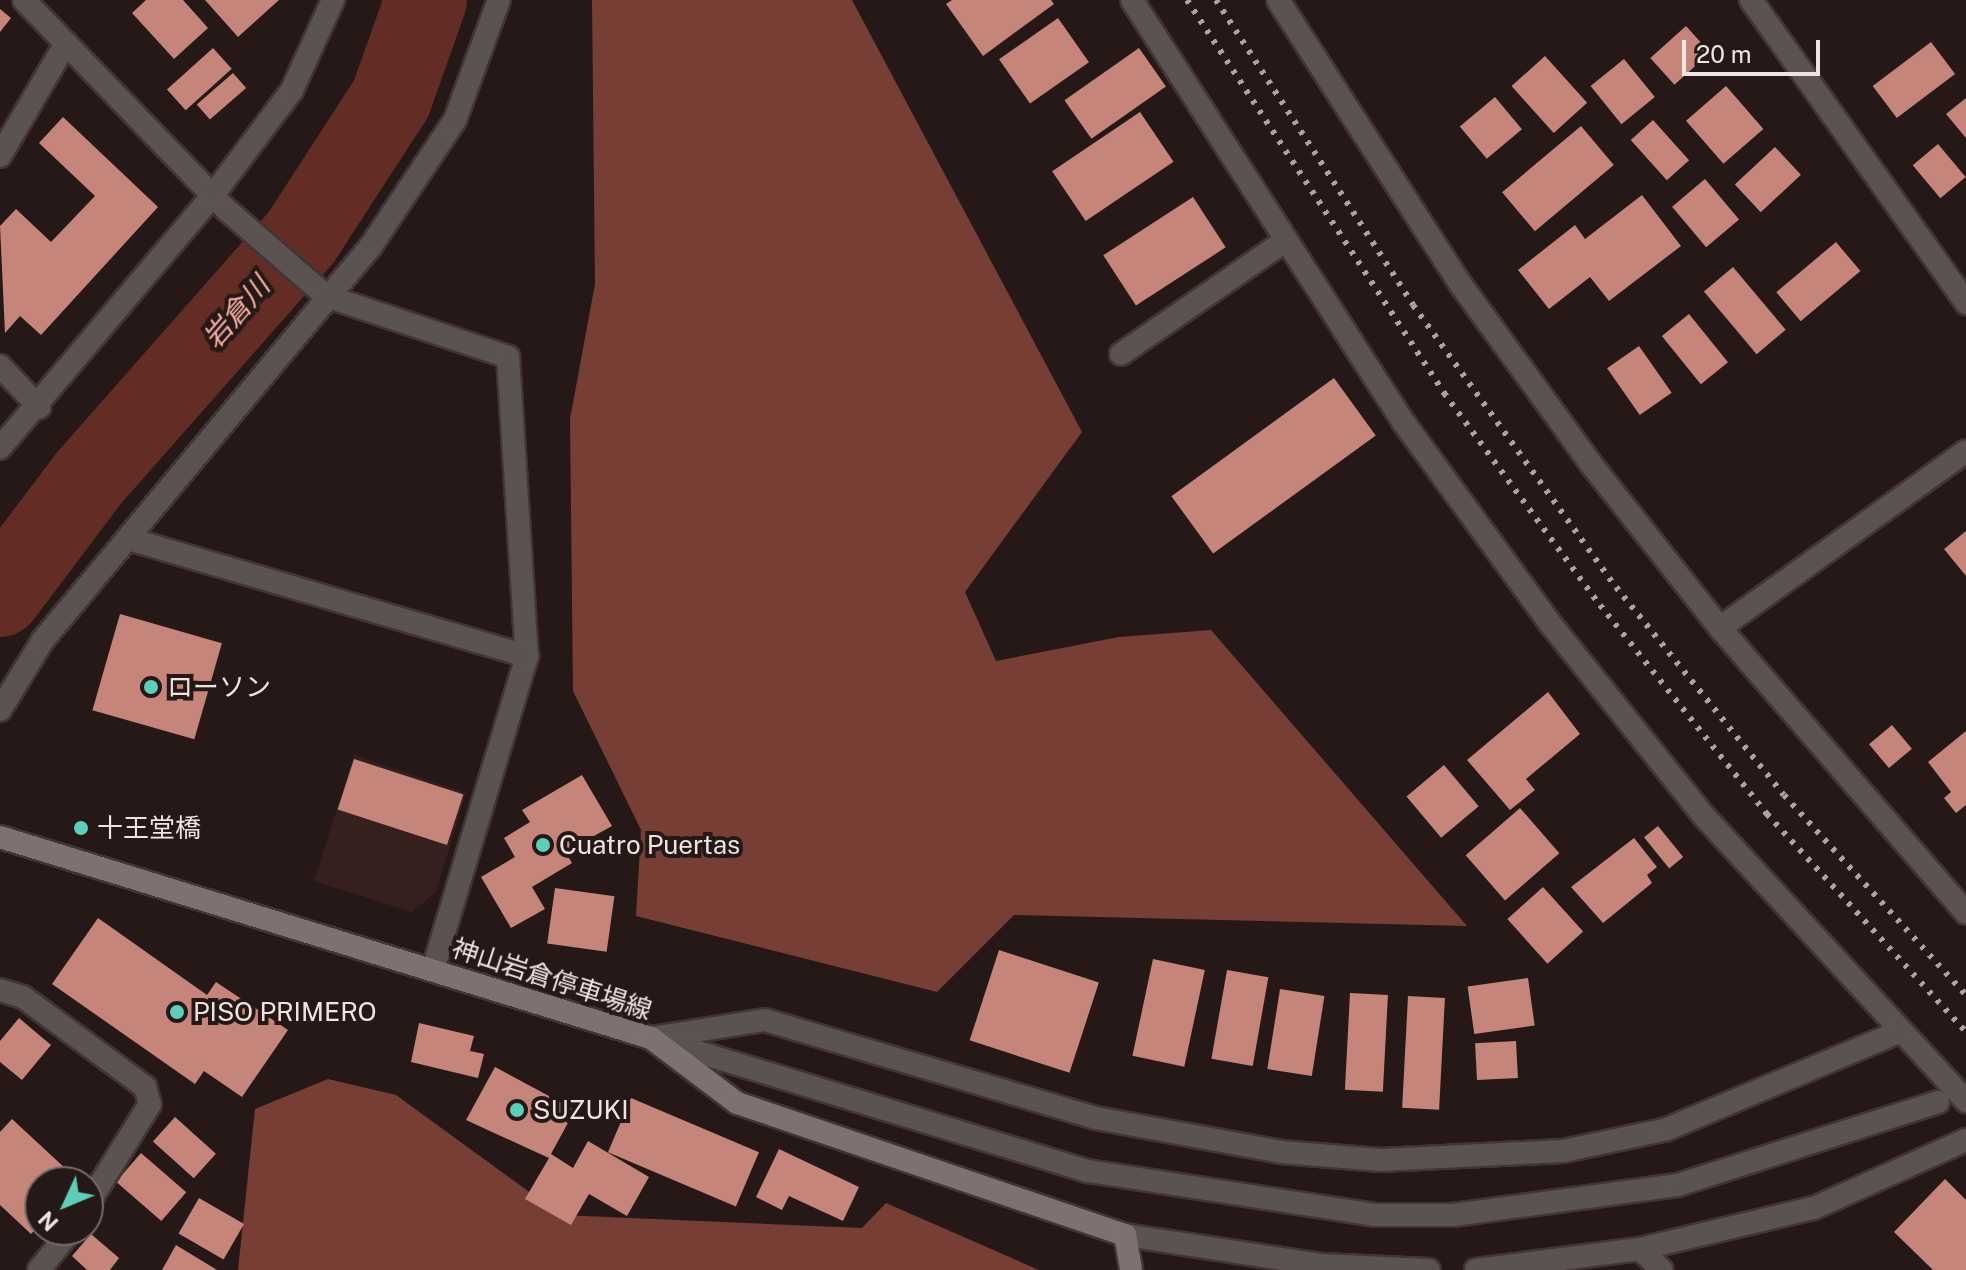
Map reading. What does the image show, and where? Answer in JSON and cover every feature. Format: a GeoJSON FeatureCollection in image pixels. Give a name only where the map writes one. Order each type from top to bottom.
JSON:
{"type":"FeatureCollection","features":[{"type":"Feature","properties":{"kind":"main road","name":"神山岩倉停車場線"},"geometry":{"type":"LineString","coordinates":[[0,837],[651,1038],[737,1103],[1125,1235]]}},
{"type":"Feature","properties":{"kind":"main road"},"geometry":{"type":"LineString","coordinates":[[1125,1235],[1131,1270]]}},
{"type":"Feature","properties":{"kind":"street"},"geometry":{"type":"LineString","coordinates":[[24,0],[220,203],[320,291],[508,357],[527,656],[433,970]]}},
{"type":"Feature","properties":{"kind":"street"},"geometry":{"type":"LineString","coordinates":[[0,448],[220,203],[292,90],[333,0]]}},
{"type":"Feature","properties":{"kind":"street"},"geometry":{"type":"LineString","coordinates":[[0,710],[43,640],[129,539],[320,291],[371,246],[455,120],[499,0]]}},
{"type":"Feature","properties":{"kind":"street"},"geometry":{"type":"LineString","coordinates":[[1132,0],[1404,423],[1549,622],[1703,815],[1899,1032],[1966,1101]]}},
{"type":"Feature","properties":{"kind":"street"},"geometry":{"type":"LineString","coordinates":[[1278,0],[1461,285],[1720,628],[1966,913]]}},
{"type":"Feature","properties":{"kind":"street"},"geometry":{"type":"LineString","coordinates":[[1751,0],[1966,303]]}},
{"type":"Feature","properties":{"kind":"street"},"geometry":{"type":"LineString","coordinates":[[0,156],[66,43]]}},
{"type":"Feature","properties":{"kind":"street"},"geometry":{"type":"LineString","coordinates":[[1121,354],[1286,240]]}},
{"type":"Feature","properties":{"kind":"street"},"geometry":{"type":"LineString","coordinates":[[0,366],[39,407]]}},
{"type":"Feature","properties":{"kind":"street"},"geometry":{"type":"LineString","coordinates":[[1720,628],[1966,451]]}},
{"type":"Feature","properties":{"kind":"street"},"geometry":{"type":"LineString","coordinates":[[129,539],[527,656]]}},
{"type":"Feature","properties":{"kind":"street"},"geometry":{"type":"LineString","coordinates":[[0,990],[23,997],[145,1087],[150,1104],[104,1178]]}},
{"type":"Feature","properties":{"kind":"street"},"geometry":{"type":"LineString","coordinates":[[651,1038],[765,1020],[1096,1118],[1281,1152],[1381,1160],[1563,1151],[1667,1129],[1899,1032]]}},
{"type":"Feature","properties":{"kind":"street"},"geometry":{"type":"LineString","coordinates":[[651,1038],[1088,1171],[1375,1215],[1453,1215],[1678,1185],[1938,1102]]}},
{"type":"Feature","properties":{"kind":"street"},"geometry":{"type":"LineString","coordinates":[[1476,1270],[1640,1249],[1814,1208],[1966,1140]]}},
{"type":"Feature","properties":{"kind":"street"},"geometry":{"type":"LineString","coordinates":[[1125,1235],[1321,1265],[1429,1270]]}},
{"type":"Feature","properties":{"kind":"street"},"geometry":{"type":"LineString","coordinates":[[39,1270],[58,1246]]}},
{"type":"Feature","properties":{"kind":"street"},"geometry":{"type":"LineString","coordinates":[[1640,1249],[1662,1270]]}},
{"type":"Feature","properties":{"kind":"shaded area"},"geometry":{"type":"Polygon","coordinates":[[[592,0],[852,0],[1082,432],[965,592],[996,661],[1119,637],[1211,630],[1467,926],[1014,915],[937,992],[636,916],[641,830],[573,691],[570,419],[595,284],[592,0]]]}},
{"type":"Feature","properties":{"kind":"shaded area"},"geometry":{"type":"Polygon","coordinates":[[[354,755],[466,793],[436,892],[412,912],[314,881],[354,755]]]}},
{"type":"Feature","properties":{"kind":"shaded area"},"geometry":{"type":"Polygon","coordinates":[[[328,1079],[396,1095],[561,1215],[862,1228],[886,1203],[1039,1270],[238,1270],[255,1109],[328,1079]]]}},
{"type":"Feature","properties":{"kind":"building"},"geometry":{"type":"Polygon","coordinates":[[[146,0],[183,0],[208,28],[174,59],[132,13],[146,0]]]}},
{"type":"Feature","properties":{"kind":"building"},"geometry":{"type":"Polygon","coordinates":[[[205,0],[279,0],[238,37],[205,0]]]}},
{"type":"Feature","properties":{"kind":"building"},"geometry":{"type":"Polygon","coordinates":[[[952,0],[1051,0],[1054,4],[983,56],[946,4],[952,0]]]}},
{"type":"Feature","properties":{"kind":"building"},"geometry":{"type":"Polygon","coordinates":[[[0,9],[11,18],[0,32],[0,9]]]}},
{"type":"Feature","properties":{"kind":"building"},"geometry":{"type":"Polygon","coordinates":[[[1058,18],[1089,62],[1030,104],[999,59],[1058,18]]]}},
{"type":"Feature","properties":{"kind":"building"},"geometry":{"type":"Polygon","coordinates":[[[1686,26],[1710,53],[1674,85],[1650,58],[1686,26]]]}},
{"type":"Feature","properties":{"kind":"building"},"geometry":{"type":"Polygon","coordinates":[[[1931,42],[1955,74],[1897,118],[1873,86],[1931,42]]]}},
{"type":"Feature","properties":{"kind":"building"},"geometry":{"type":"Polygon","coordinates":[[[213,48],[232,69],[186,110],[167,89],[213,48]]]}},
{"type":"Feature","properties":{"kind":"building"},"geometry":{"type":"Polygon","coordinates":[[[1139,48],[1166,87],[1091,139],[1064,100],[1139,48]]]}},
{"type":"Feature","properties":{"kind":"building"},"geometry":{"type":"Polygon","coordinates":[[[1545,56],[1587,103],[1554,133],[1512,86],[1545,56]]]}},
{"type":"Feature","properties":{"kind":"building"},"geometry":{"type":"Polygon","coordinates":[[[1624,59],[1655,97],[1621,124],[1591,86],[1624,59]]]}},
{"type":"Feature","properties":{"kind":"building"},"geometry":{"type":"Polygon","coordinates":[[[233,73],[246,88],[210,120],[197,104],[233,73]]]}},
{"type":"Feature","properties":{"kind":"building"},"geometry":{"type":"Polygon","coordinates":[[[1726,86],[1763,129],[1723,164],[1686,121],[1726,86]]]}},
{"type":"Feature","properties":{"kind":"building"},"geometry":{"type":"Polygon","coordinates":[[[1495,97],[1522,129],[1487,159],[1460,127],[1495,97]]]}},
{"type":"Feature","properties":{"kind":"building"},"geometry":{"type":"Polygon","coordinates":[[[1966,98],[1966,138],[1946,114],[1966,98]]]}},
{"type":"Feature","properties":{"kind":"building"},"geometry":{"type":"Polygon","coordinates":[[[1140,112],[1174,162],[1086,221],[1052,171],[1140,112]]]}},
{"type":"Feature","properties":{"kind":"building"},"geometry":{"type":"Polygon","coordinates":[[[63,117],[158,207],[41,335],[20,316],[5,333],[0,226],[16,209],[51,242],[95,196],[39,143],[63,117]]]}},
{"type":"Feature","properties":{"kind":"building"},"geometry":{"type":"Polygon","coordinates":[[[1653,120],[1689,160],[1667,180],[1631,140],[1653,120]]]}},
{"type":"Feature","properties":{"kind":"building"},"geometry":{"type":"Polygon","coordinates":[[[1581,126],[1614,165],[1535,231],[1502,192],[1581,126]]]}},
{"type":"Feature","properties":{"kind":"building"},"geometry":{"type":"Polygon","coordinates":[[[1938,144],[1966,177],[1940,198],[1913,165],[1938,144]]]}},
{"type":"Feature","properties":{"kind":"building"},"geometry":{"type":"Polygon","coordinates":[[[1775,147],[1801,175],[1761,212],[1735,185],[1775,147]]]}},
{"type":"Feature","properties":{"kind":"building"},"geometry":{"type":"Polygon","coordinates":[[[1705,179],[1739,220],[1706,247],[1672,207],[1705,179]]]}},
{"type":"Feature","properties":{"kind":"building"},"geometry":{"type":"Polygon","coordinates":[[[1642,195],[1681,246],[1609,301],[1590,277],[1549,309],[1518,270],[1575,225],[1585,239],[1642,195]]]}},
{"type":"Feature","properties":{"kind":"building"},"geometry":{"type":"Polygon","coordinates":[[[1193,197],[1226,247],[1136,306],[1103,255],[1193,197]]]}},
{"type":"Feature","properties":{"kind":"building"},"geometry":{"type":"Polygon","coordinates":[[[1836,242],[1860,271],[1801,321],[1776,292],[1836,242]]]}},
{"type":"Feature","properties":{"kind":"building"},"geometry":{"type":"Polygon","coordinates":[[[1733,267],[1786,330],[1757,354],[1704,291],[1733,267]]]}},
{"type":"Feature","properties":{"kind":"building"},"geometry":{"type":"Polygon","coordinates":[[[1689,314],[1728,362],[1701,384],[1662,336],[1689,314]]]}},
{"type":"Feature","properties":{"kind":"building"},"geometry":{"type":"Polygon","coordinates":[[[1639,346],[1672,393],[1640,415],[1607,368],[1639,346]]]}},
{"type":"Feature","properties":{"kind":"building"},"geometry":{"type":"Polygon","coordinates":[[[1334,378],[1376,435],[1213,554],[1171,496],[1334,378]]]}},
{"type":"Feature","properties":{"kind":"building"},"geometry":{"type":"Polygon","coordinates":[[[1966,531],[1966,576],[1944,549],[1966,531]]]}},
{"type":"Feature","properties":{"kind":"building"},"geometry":{"type":"Polygon","coordinates":[[[120,614],[222,643],[194,739],[92,710],[120,614]]]}},
{"type":"Feature","properties":{"kind":"building"},"geometry":{"type":"Polygon","coordinates":[[[1548,692],[1580,734],[1526,779],[1535,790],[1510,810],[1467,760],[1548,692]]]}},
{"type":"Feature","properties":{"kind":"building"},"geometry":{"type":"Polygon","coordinates":[[[1892,725],[1912,749],[1889,768],[1869,744],[1892,725]]]}},
{"type":"Feature","properties":{"kind":"building"},"geometry":{"type":"Polygon","coordinates":[[[1966,731],[1966,805],[1956,813],[1944,798],[1951,792],[1928,762],[1966,731]]]}},
{"type":"Feature","properties":{"kind":"building"},"geometry":{"type":"Polygon","coordinates":[[[354,759],[463,795],[447,845],[338,809],[354,759]]]}},
{"type":"Feature","properties":{"kind":"building"},"geometry":{"type":"Polygon","coordinates":[[[1444,765],[1479,806],[1441,838],[1406,796],[1444,765]]]}},
{"type":"Feature","properties":{"kind":"building","name":"Cuatro Puertas"},"geometry":{"type":"Polygon","coordinates":[[[582,775],[612,826],[565,852],[572,863],[532,887],[545,909],[511,928],[481,877],[515,857],[504,838],[530,822],[522,810],[582,775]]]}},
{"type":"Feature","properties":{"kind":"building"},"geometry":{"type":"Polygon","coordinates":[[[1520,808],[1559,853],[1505,901],[1466,855],[1520,808]]]}},
{"type":"Feature","properties":{"kind":"building"},"geometry":{"type":"Polygon","coordinates":[[[1658,826],[1683,857],[1669,868],[1644,837],[1658,826]]]}},
{"type":"Feature","properties":{"kind":"building"},"geometry":{"type":"Polygon","coordinates":[[[1634,838],[1657,867],[1647,875],[1652,883],[1603,923],[1571,887],[1634,838]]]}},
{"type":"Feature","properties":{"kind":"building"},"geometry":{"type":"Polygon","coordinates":[[[1543,887],[1583,932],[1547,964],[1507,919],[1543,887]]]}},
{"type":"Feature","properties":{"kind":"building"},"geometry":{"type":"Polygon","coordinates":[[[555,888],[614,896],[607,952],[547,943],[555,888]]]}},
{"type":"Feature","properties":{"kind":"building","name":"PISO PRIMERO"},"geometry":{"type":"Polygon","coordinates":[[[98,918],[207,995],[216,982],[288,1030],[242,1097],[204,1071],[195,1084],[52,984],[98,918]]]}},
{"type":"Feature","properties":{"kind":"building"},"geometry":{"type":"Polygon","coordinates":[[[999,950],[1099,982],[1070,1073],[970,1040],[999,950]]]}},
{"type":"Feature","properties":{"kind":"building"},"geometry":{"type":"Polygon","coordinates":[[[1153,959],[1205,970],[1184,1067],[1132,1056],[1153,959]]]}},
{"type":"Feature","properties":{"kind":"building"},"geometry":{"type":"Polygon","coordinates":[[[1227,970],[1268,977],[1253,1066],[1211,1059],[1227,970]]]}},
{"type":"Feature","properties":{"kind":"building"},"geometry":{"type":"Polygon","coordinates":[[[1528,978],[1535,1026],[1474,1034],[1468,986],[1528,978]]]}},
{"type":"Feature","properties":{"kind":"building"},"geometry":{"type":"Polygon","coordinates":[[[1280,989],[1324,996],[1312,1076],[1267,1069],[1280,989]]]}},
{"type":"Feature","properties":{"kind":"building"},"geometry":{"type":"Polygon","coordinates":[[[1350,993],[1388,995],[1383,1092],[1345,1090],[1350,993]]]}},
{"type":"Feature","properties":{"kind":"building"},"geometry":{"type":"Polygon","coordinates":[[[1408,996],[1445,998],[1439,1110],[1402,1108],[1408,996]]]}},
{"type":"Feature","properties":{"kind":"building"},"geometry":{"type":"Polygon","coordinates":[[[19,1018],[51,1045],[22,1080],[0,1062],[0,1041],[19,1018]]]}},
{"type":"Feature","properties":{"kind":"building"},"geometry":{"type":"Polygon","coordinates":[[[419,1023],[474,1036],[470,1051],[484,1054],[478,1078],[411,1062],[419,1023]]]}},
{"type":"Feature","properties":{"kind":"building"},"geometry":{"type":"Polygon","coordinates":[[[1516,1041],[1518,1078],[1477,1080],[1475,1043],[1516,1041]]]}},
{"type":"Feature","properties":{"kind":"building"},"geometry":{"type":"Polygon","coordinates":[[[495,1067],[575,1110],[551,1154],[573,1168],[588,1141],[649,1177],[627,1216],[589,1194],[571,1225],[525,1199],[549,1158],[466,1120],[495,1067]]]}},
{"type":"Feature","properties":{"kind":"building"},"geometry":{"type":"Polygon","coordinates":[[[631,1098],[759,1152],[736,1207],[608,1152],[631,1098]]]}},
{"type":"Feature","properties":{"kind":"building"},"geometry":{"type":"Polygon","coordinates":[[[175,1117],[216,1154],[194,1178],[153,1142],[175,1117]]]}},
{"type":"Feature","properties":{"kind":"building"},"geometry":{"type":"Polygon","coordinates":[[[12,1119],[63,1166],[24,1166],[24,1227],[0,1205],[0,1132],[12,1119]]]}},
{"type":"Feature","properties":{"kind":"building"},"geometry":{"type":"Polygon","coordinates":[[[779,1149],[859,1187],[843,1221],[789,1196],[782,1210],[756,1197],[779,1149]]]}},
{"type":"Feature","properties":{"kind":"building"},"geometry":{"type":"Polygon","coordinates":[[[141,1153],[186,1192],[161,1221],[116,1182],[141,1153]]]}},
{"type":"Feature","properties":{"kind":"building"},"geometry":{"type":"Polygon","coordinates":[[[1945,1179],[1966,1200],[1966,1270],[1933,1270],[1894,1232],[1945,1179]]]}},
{"type":"Feature","properties":{"kind":"building"},"geometry":{"type":"Polygon","coordinates":[[[199,1198],[244,1224],[224,1260],[178,1234],[199,1198]]]}},
{"type":"Feature","properties":{"kind":"building"},"geometry":{"type":"Polygon","coordinates":[[[104,1245],[119,1258],[110,1270],[87,1270],[72,1256],[81,1246],[104,1245]]]}},
{"type":"Feature","properties":{"kind":"building"},"geometry":{"type":"Polygon","coordinates":[[[176,1245],[217,1270],[162,1270],[176,1245]]]}},
{"type":"Feature","properties":{"kind":"waterway","name":"岩倉川"},"geometry":{"type":"LineString","coordinates":[[0,596],[89,478],[300,239],[391,99],[426,0]]}},
{"type":"Feature","properties":{"kind":"railway"},"geometry":{"type":"LineString","coordinates":[[1187,0],[1444,393],[1600,605],[1767,814],[1966,1032]]}},
{"type":"Feature","properties":{"kind":"railway"},"geometry":{"type":"LineString","coordinates":[[1216,0],[1413,305],[1616,587],[1784,795],[1966,995]]}},
{"type":"Feature","properties":{"kind":"place","name":"ローソン"},"geometry":{"type":"Point","coordinates":[151,687]}},
{"type":"Feature","properties":{"kind":"place","name":"十王堂橋"},"geometry":{"type":"Point","coordinates":[81,828]}},
{"type":"Feature","properties":{"kind":"place","name":"Cuatro Puertas"},"geometry":{"type":"Point","coordinates":[543,845]}},
{"type":"Feature","properties":{"kind":"place","name":"PISO PRIMERO"},"geometry":{"type":"Point","coordinates":[177,1012]}},
{"type":"Feature","properties":{"kind":"place","name":"SUZUKI"},"geometry":{"type":"Point","coordinates":[517,1110]}}]}
